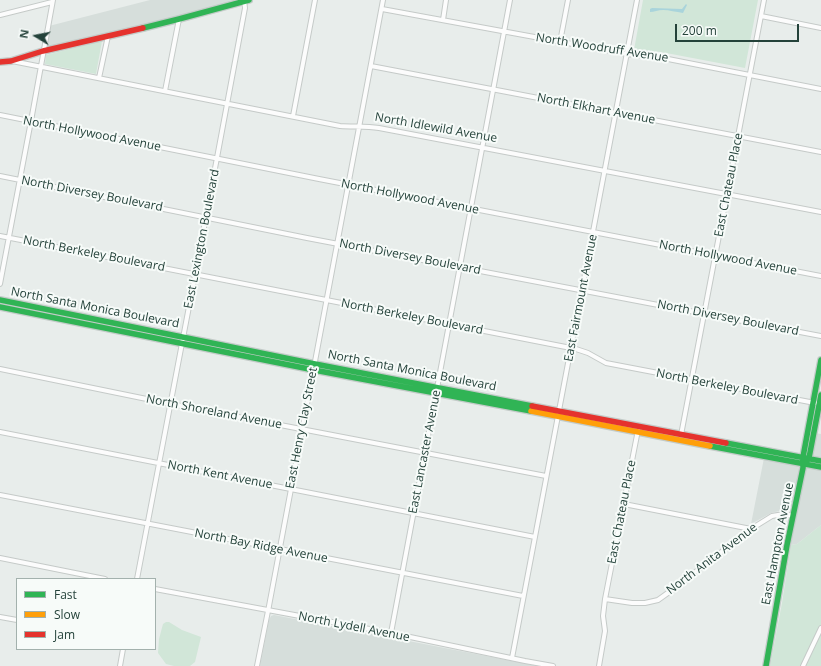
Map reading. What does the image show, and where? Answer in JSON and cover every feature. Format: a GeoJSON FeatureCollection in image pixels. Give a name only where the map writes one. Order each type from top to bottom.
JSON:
{"type":"FeatureCollection","features":[{"type":"Feature","properties":{"kind":"street"},"geometry":{"type":"LineString","coordinates":[[10,60],[179,19],[245,0]]}},
{"type":"Feature","properties":{"kind":"street","name":"East Lexington Boulevard"},"geometry":{"type":"LineString","coordinates":[[137,578],[228,103],[245,8],[245,0]]}},
{"type":"Feature","properties":{"kind":"street"},"geometry":{"type":"LineString","coordinates":[[293,116],[315,0]]}},
{"type":"Feature","properties":{"kind":"street","name":"East Henry Clay Street"},"geometry":{"type":"LineString","coordinates":[[256,666],[327,301],[383,0]]}},
{"type":"Feature","properties":{"kind":"street"},"geometry":{"type":"LineString","coordinates":[[443,20],[446,0]]}},
{"type":"Feature","properties":{"kind":"street","name":"East Lancaster Avenue"},"geometry":{"type":"LineString","coordinates":[[391,633],[510,0]]}},
{"type":"Feature","properties":{"kind":"street"},"geometry":{"type":"LineString","coordinates":[[560,42],[568,0]]}},
{"type":"Feature","properties":{"kind":"street","name":"East Fairmount Avenue"},"geometry":{"type":"LineString","coordinates":[[512,658],[638,0]]}},
{"type":"Feature","properties":{"kind":"street","name":"East Chateau Place"},"geometry":{"type":"LineString","coordinates":[[681,437],[764,0]]}},
{"type":"Feature","properties":{"kind":"street"},"geometry":{"type":"LineString","coordinates":[[0,15],[53,1],[0,284]]}},
{"type":"Feature","properties":{"kind":"street","name":"North Woodruff Avenue"},"geometry":{"type":"LineString","coordinates":[[382,9],[627,54],[663,58],[821,89]]}},
{"type":"Feature","properties":{"kind":"street"},"geometry":{"type":"LineString","coordinates":[[761,16],[821,28]]}},
{"type":"Feature","properties":{"kind":"street"},"geometry":{"type":"LineString","coordinates":[[165,90],[179,19]]}},
{"type":"Feature","properties":{"kind":"street"},"geometry":{"type":"LineString","coordinates":[[99,78],[108,36]]}},
{"type":"Feature","properties":{"kind":"street"},"geometry":{"type":"LineString","coordinates":[[46,37],[48,45],[54,49]]}},
{"type":"Feature","properties":{"kind":"street"},"geometry":{"type":"LineString","coordinates":[[21,57],[32,65]]}},
{"type":"Feature","properties":{"kind":"street","name":"North Idlewild Avenue"},"geometry":{"type":"LineString","coordinates":[[0,62],[10,60],[340,126],[379,128],[821,212]]}},
{"type":"Feature","properties":{"kind":"street","name":"North Elkhart Avenue"},"geometry":{"type":"LineString","coordinates":[[371,66],[821,152]]}},
{"type":"Feature","properties":{"kind":"street","name":"North Hollywood Avenue"},"geometry":{"type":"LineString","coordinates":[[0,115],[349,185],[821,276]]}},
{"type":"Feature","properties":{"kind":"street","name":"North Diversey Boulevard"},"geometry":{"type":"LineString","coordinates":[[0,176],[821,336]]}},
{"type":"Feature","properties":{"kind":"street","name":"North Berkeley Boulevard"},"geometry":{"type":"LineString","coordinates":[[0,236],[571,348],[588,353],[606,363],[820,404]]}},
{"type":"Feature","properties":{"kind":"street","name":"North Santa Monica Boulevard"},"geometry":{"type":"LineString","coordinates":[[0,300],[184,336],[314,367],[436,393],[558,417],[638,428]]}},
{"type":"Feature","properties":{"kind":"street","name":"North Santa Monica Boulevard"},"geometry":{"type":"LineString","coordinates":[[0,307],[182,344],[438,387],[560,410],[821,467]]}},
{"type":"Feature","properties":{"kind":"street","name":"East Hampton Avenue"},"geometry":{"type":"LineString","coordinates":[[766,666],[784,561],[804,464],[803,457],[806,438],[821,360]]}},
{"type":"Feature","properties":{"kind":"street","name":"North Shoreland Avenue"},"geometry":{"type":"LineString","coordinates":[[0,369],[171,404],[546,476]]}},
{"type":"Feature","properties":{"kind":"street"},"geometry":{"type":"LineString","coordinates":[[809,458],[821,395]]}},
{"type":"Feature","properties":{"kind":"street","name":"East Chateau Place"},"geometry":{"type":"LineString","coordinates":[[599,666],[605,631],[603,616],[605,599],[638,428]]}},
{"type":"Feature","properties":{"kind":"street","name":"North Kent Avenue"},"geometry":{"type":"LineString","coordinates":[[0,432],[534,537]]}},
{"type":"Feature","properties":{"kind":"street","name":"North Santa Monica Boulevard"},"geometry":{"type":"LineString","coordinates":[[681,437],[821,461]]}},
{"type":"Feature","properties":{"kind":"street"},"geometry":{"type":"LineString","coordinates":[[806,438],[813,438]]}},
{"type":"Feature","properties":{"kind":"street","name":"East Hampton Avenue"},"geometry":{"type":"LineString","coordinates":[[804,464],[809,458]]}},
{"type":"Feature","properties":{"kind":"street","name":"North Bay Ridge Avenue"},"geometry":{"type":"LineString","coordinates":[[0,495],[523,596]]}},
{"type":"Feature","properties":{"kind":"street"},"geometry":{"type":"LineString","coordinates":[[624,504],[751,528]]}},
{"type":"Feature","properties":{"kind":"street","name":"North Anita Avenue"},"geometry":{"type":"LineString","coordinates":[[605,599],[632,603],[645,603],[658,600],[751,528],[772,516],[784,514],[793,516]]}},
{"type":"Feature","properties":{"kind":"street"},"geometry":{"type":"LineString","coordinates":[[0,558],[100,578]]}},
{"type":"Feature","properties":{"kind":"street","name":"North Lydell Avenue"},"geometry":{"type":"LineString","coordinates":[[156,589],[391,633],[553,666]]}},
{"type":"Feature","properties":{"kind":"street"},"geometry":{"type":"LineString","coordinates":[[0,617],[16,620]]}},
{"type":"Feature","properties":{"kind":"street"},"geometry":{"type":"LineString","coordinates":[[803,666],[821,628]]}},
{"type":"Feature","properties":{"kind":"street"},"geometry":{"type":"LineString","coordinates":[[120,666],[123,650]]}},
{"type":"Feature","properties":{"kind":"shaded area"},"geometry":{"type":"Polygon","coordinates":[[[150,0],[242,0],[43,51],[49,26],[150,0]]]}},
{"type":"Feature","properties":{"kind":"shaded area"},"geometry":{"type":"Polygon","coordinates":[[[815,433],[821,434],[821,525],[797,544],[791,545],[798,509],[787,509],[771,513],[751,524],[764,458],[810,468],[815,433]]]}},
{"type":"Feature","properties":{"kind":"shaded area"},"geometry":{"type":"Polygon","coordinates":[[[274,615],[538,666],[260,666],[269,620],[271,616],[274,615]]]}},
{"type":"Feature","properties":{"kind":"green space"},"geometry":{"type":"Polygon","coordinates":[[[643,0],[758,0],[745,68],[661,52],[634,50],[643,0]]]}},
{"type":"Feature","properties":{"kind":"green space"},"geometry":{"type":"Polygon","coordinates":[[[102,41],[96,74],[45,64],[46,55],[102,41]]]}},
{"type":"Feature","properties":{"kind":"green space"},"geometry":{"type":"Polygon","coordinates":[[[821,525],[821,666],[770,666],[791,545],[797,544],[821,525]]]}},
{"type":"Feature","properties":{"kind":"green space"},"geometry":{"type":"Polygon","coordinates":[[[166,622],[201,637],[195,662],[190,666],[174,666],[166,664],[158,653],[159,639],[163,624],[166,622]]]}},
{"type":"Feature","properties":{"kind":"water"},"geometry":{"type":"Polygon","coordinates":[[[686,4],[687,5],[683,13],[663,10],[650,12],[650,9],[652,8],[682,9],[686,4]]]}},
{"type":"Feature","properties":{"kind":"traffic: fast"},"geometry":{"type":"LineString","coordinates":[[143,28],[249,0]]}},
{"type":"Feature","properties":{"kind":"traffic: fast"},"geometry":{"type":"LineString","coordinates":[[0,300],[315,364],[532,406]]}},
{"type":"Feature","properties":{"kind":"traffic: fast"},"geometry":{"type":"LineString","coordinates":[[0,307],[314,370],[531,411]]}},
{"type":"Feature","properties":{"kind":"traffic: fast"},"geometry":{"type":"LineString","coordinates":[[766,666],[787,545],[803,468],[803,457],[821,360]]}},
{"type":"Feature","properties":{"kind":"traffic: fast"},"geometry":{"type":"LineString","coordinates":[[807,461],[809,458],[821,395]]}},
{"type":"Feature","properties":{"kind":"traffic: fast"},"geometry":{"type":"LineString","coordinates":[[726,443],[821,461]]}},
{"type":"Feature","properties":{"kind":"traffic: fast"},"geometry":{"type":"LineString","coordinates":[[710,446],[821,467]]}},
{"type":"Feature","properties":{"kind":"traffic: slow"},"geometry":{"type":"LineString","coordinates":[[531,411],[710,446]]}},
{"type":"Feature","properties":{"kind":"traffic: jam"},"geometry":{"type":"LineString","coordinates":[[0,62],[11,61],[43,51],[143,28]]}},
{"type":"Feature","properties":{"kind":"traffic: jam"},"geometry":{"type":"LineString","coordinates":[[532,406],[726,443]]}}]}
